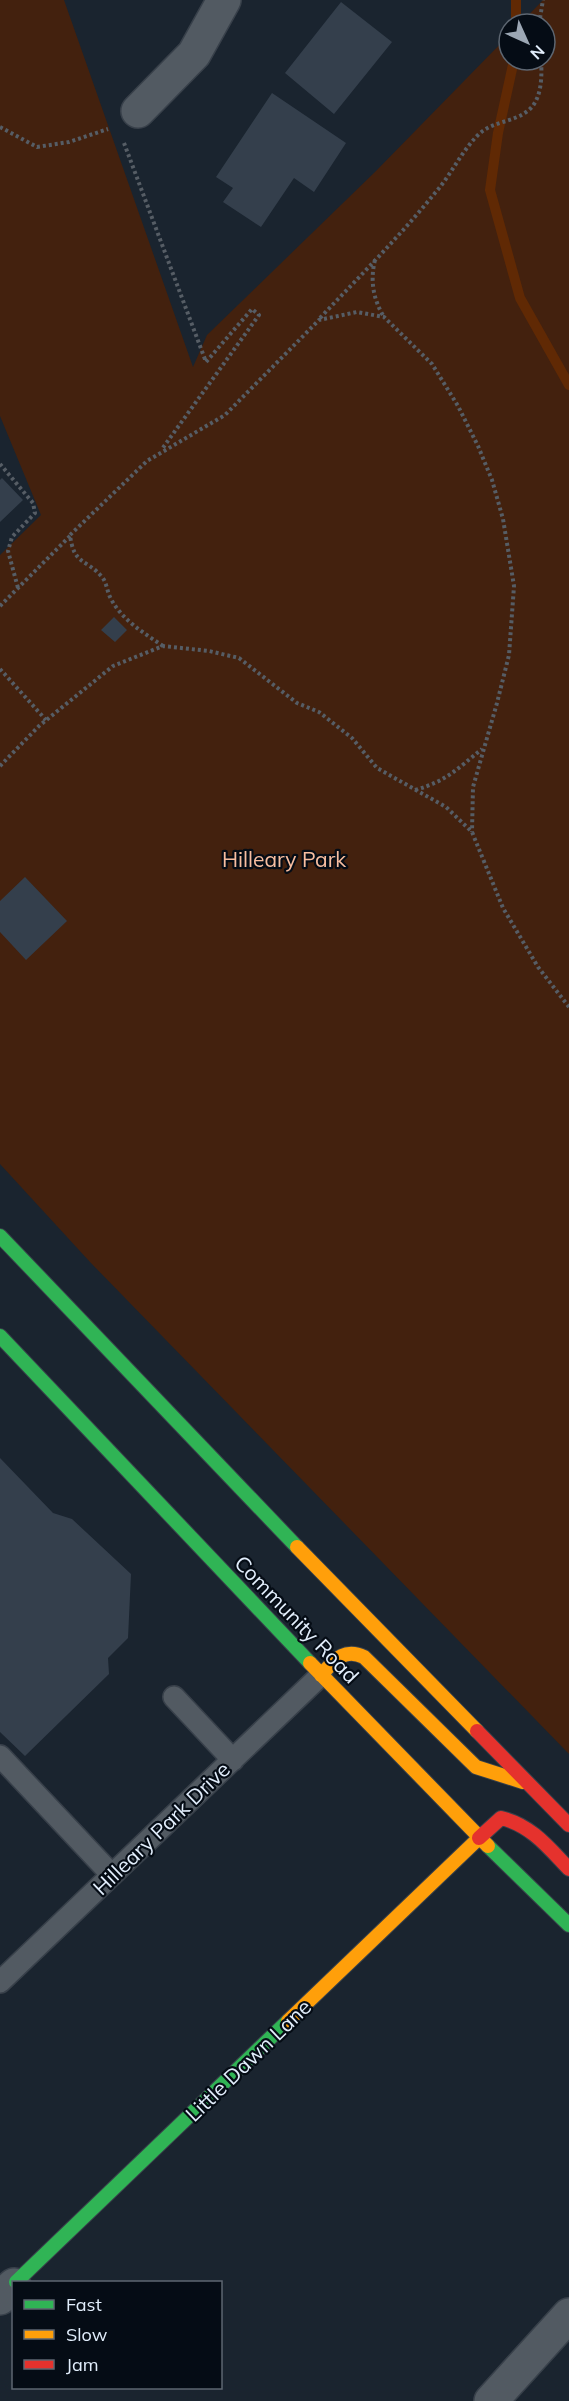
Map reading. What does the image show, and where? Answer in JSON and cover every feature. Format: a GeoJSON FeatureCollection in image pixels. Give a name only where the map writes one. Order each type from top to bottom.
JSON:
{"type":"FeatureCollection","features":[{"type":"Feature","properties":{"kind":"main road"},"geometry":{"type":"LineString","coordinates":[[0,1236],[352,1604],[569,1826]]}},
{"type":"Feature","properties":{"kind":"main road","name":"Community Road"},"geometry":{"type":"LineString","coordinates":[[0,1335],[321,1675],[479,1838],[569,1925]]}},
{"type":"Feature","properties":{"kind":"main road"},"geometry":{"type":"LineString","coordinates":[[321,1675],[338,1657],[355,1651],[364,1657],[476,1767],[528,1783]]}},
{"type":"Feature","properties":{"kind":"main road","name":"Little Dawn Lane"},"geometry":{"type":"LineString","coordinates":[[18,2281],[501,1818],[513,1819],[528,1828],[569,1869]]}},
{"type":"Feature","properties":{"kind":"street"},"geometry":{"type":"LineString","coordinates":[[128,118],[194,54],[224,0]]}},
{"type":"Feature","properties":{"kind":"street","name":"Little Dawn Lane"},"geometry":{"type":"LineString","coordinates":[[0,2298],[12,2287]]}},
{"type":"Feature","properties":{"kind":"street"},"geometry":{"type":"LineString","coordinates":[[491,2401],[569,2315]]}},
{"type":"Feature","properties":{"kind":"lane","name":"Hilleary Park Drive"},"geometry":{"type":"LineString","coordinates":[[0,1982],[321,1675]]}},
{"type":"Feature","properties":{"kind":"lane"},"geometry":{"type":"LineString","coordinates":[[174,1697],[232,1760]]}},
{"type":"Feature","properties":{"kind":"lane"},"geometry":{"type":"LineString","coordinates":[[0,1756],[111,1875]]}},
{"type":"Feature","properties":{"kind":"path"},"geometry":{"type":"LineString","coordinates":[[0,606],[129,477],[160,452],[225,415],[319,320],[451,175],[465,151],[480,133],[495,124],[515,119],[532,107],[542,78],[542,72]]}},
{"type":"Feature","properties":{"kind":"path"},"geometry":{"type":"LineString","coordinates":[[0,127],[37,147],[69,142],[128,118],[206,362],[252,309],[259,315],[160,452]]}},
{"type":"Feature","properties":{"kind":"path"},"geometry":{"type":"LineString","coordinates":[[375,259],[372,286],[378,309],[432,364],[458,406],[492,480],[503,519],[514,586],[510,644],[498,703],[482,748],[473,787],[472,832],[503,908],[538,967],[569,1007]]}},
{"type":"Feature","properties":{"kind":"path"},"geometry":{"type":"LineString","coordinates":[[319,320],[357,312],[384,317]]}},
{"type":"Feature","properties":{"kind":"path"},"geometry":{"type":"LineString","coordinates":[[0,464],[33,502],[35,513],[12,537],[8,551],[18,588]]}},
{"type":"Feature","properties":{"kind":"path"},"geometry":{"type":"LineString","coordinates":[[70,535],[72,548],[81,563],[93,569],[104,579],[111,599],[134,626],[163,646]]}},
{"type":"Feature","properties":{"kind":"path"},"geometry":{"type":"LineString","coordinates":[[0,766],[46,720],[113,666],[163,646],[209,651],[239,658],[297,703],[319,712],[352,738],[377,768],[446,807],[472,832]]}},
{"type":"Feature","properties":{"kind":"path"},"geometry":{"type":"LineString","coordinates":[[0,669],[46,720]]}},
{"type":"Feature","properties":{"kind":"path"},"geometry":{"type":"LineString","coordinates":[[414,790],[434,785],[450,777],[482,748]]}},
{"type":"Feature","properties":{"kind":"green space","name":"Hilleary Park"},"geometry":{"type":"Polygon","coordinates":[[[0,0],[64,0],[193,367],[207,335],[376,171],[497,47],[497,72],[557,72],[557,12],[532,12],[543,0],[569,0],[569,1754],[90,1262],[0,1164],[0,555],[41,515],[0,416],[0,0]]]}},
{"type":"Feature","properties":{"kind":"building"},"geometry":{"type":"Polygon","coordinates":[[[341,2],[392,42],[334,114],[285,73],[341,2]]]}},
{"type":"Feature","properties":{"kind":"building"},"geometry":{"type":"Polygon","coordinates":[[[272,93],[346,143],[314,192],[294,178],[261,227],[223,202],[233,188],[216,177],[272,93]]]}},
{"type":"Feature","properties":{"kind":"building"},"geometry":{"type":"Polygon","coordinates":[[[2,478],[23,500],[0,522],[0,480],[2,478]]]}},
{"type":"Feature","properties":{"kind":"building"},"geometry":{"type":"Polygon","coordinates":[[[114,617],[127,630],[115,642],[101,630],[114,617]]]}},
{"type":"Feature","properties":{"kind":"building"},"geometry":{"type":"Polygon","coordinates":[[[25,877],[67,921],[26,960],[0,932],[0,901],[25,877]]]}},
{"type":"Feature","properties":{"kind":"building"},"geometry":{"type":"Polygon","coordinates":[[[0,1458],[53,1513],[72,1519],[131,1574],[128,1638],[108,1658],[109,1674],[25,1756],[0,1732],[0,1458]]]}},
{"type":"Feature","properties":{"kind":"waterway"},"geometry":{"type":"LineString","coordinates":[[516,0],[516,12]]}},
{"type":"Feature","properties":{"kind":"waterway"},"geometry":{"type":"LineString","coordinates":[[511,72],[498,133],[490,190],[520,298],[569,385]]}},
{"type":"Feature","properties":{"kind":"traffic: fast"},"geometry":{"type":"LineString","coordinates":[[0,1236],[297,1547]]}},
{"type":"Feature","properties":{"kind":"traffic: fast"},"geometry":{"type":"LineString","coordinates":[[0,1336],[310,1663]]}},
{"type":"Feature","properties":{"kind":"traffic: fast"},"geometry":{"type":"LineString","coordinates":[[488,1846],[569,1925]]}},
{"type":"Feature","properties":{"kind":"traffic: fast"},"geometry":{"type":"LineString","coordinates":[[17,2281],[288,2021]]}},
{"type":"Feature","properties":{"kind":"traffic: slow"},"geometry":{"type":"LineString","coordinates":[[297,1547],[477,1731]]}},
{"type":"Feature","properties":{"kind":"traffic: slow"},"geometry":{"type":"LineString","coordinates":[[321,1675],[340,1657],[351,1654],[364,1657],[476,1767],[523,1782]]}},
{"type":"Feature","properties":{"kind":"traffic: slow"},"geometry":{"type":"LineString","coordinates":[[310,1663],[488,1846]]}},
{"type":"Feature","properties":{"kind":"traffic: slow"},"geometry":{"type":"LineString","coordinates":[[288,2021],[479,1838]]}},
{"type":"Feature","properties":{"kind":"traffic: jam"},"geometry":{"type":"LineString","coordinates":[[477,1731],[569,1825]]}},
{"type":"Feature","properties":{"kind":"traffic: jam"},"geometry":{"type":"LineString","coordinates":[[479,1838],[501,1818],[512,1821],[539,1838],[569,1869]]}}]}
